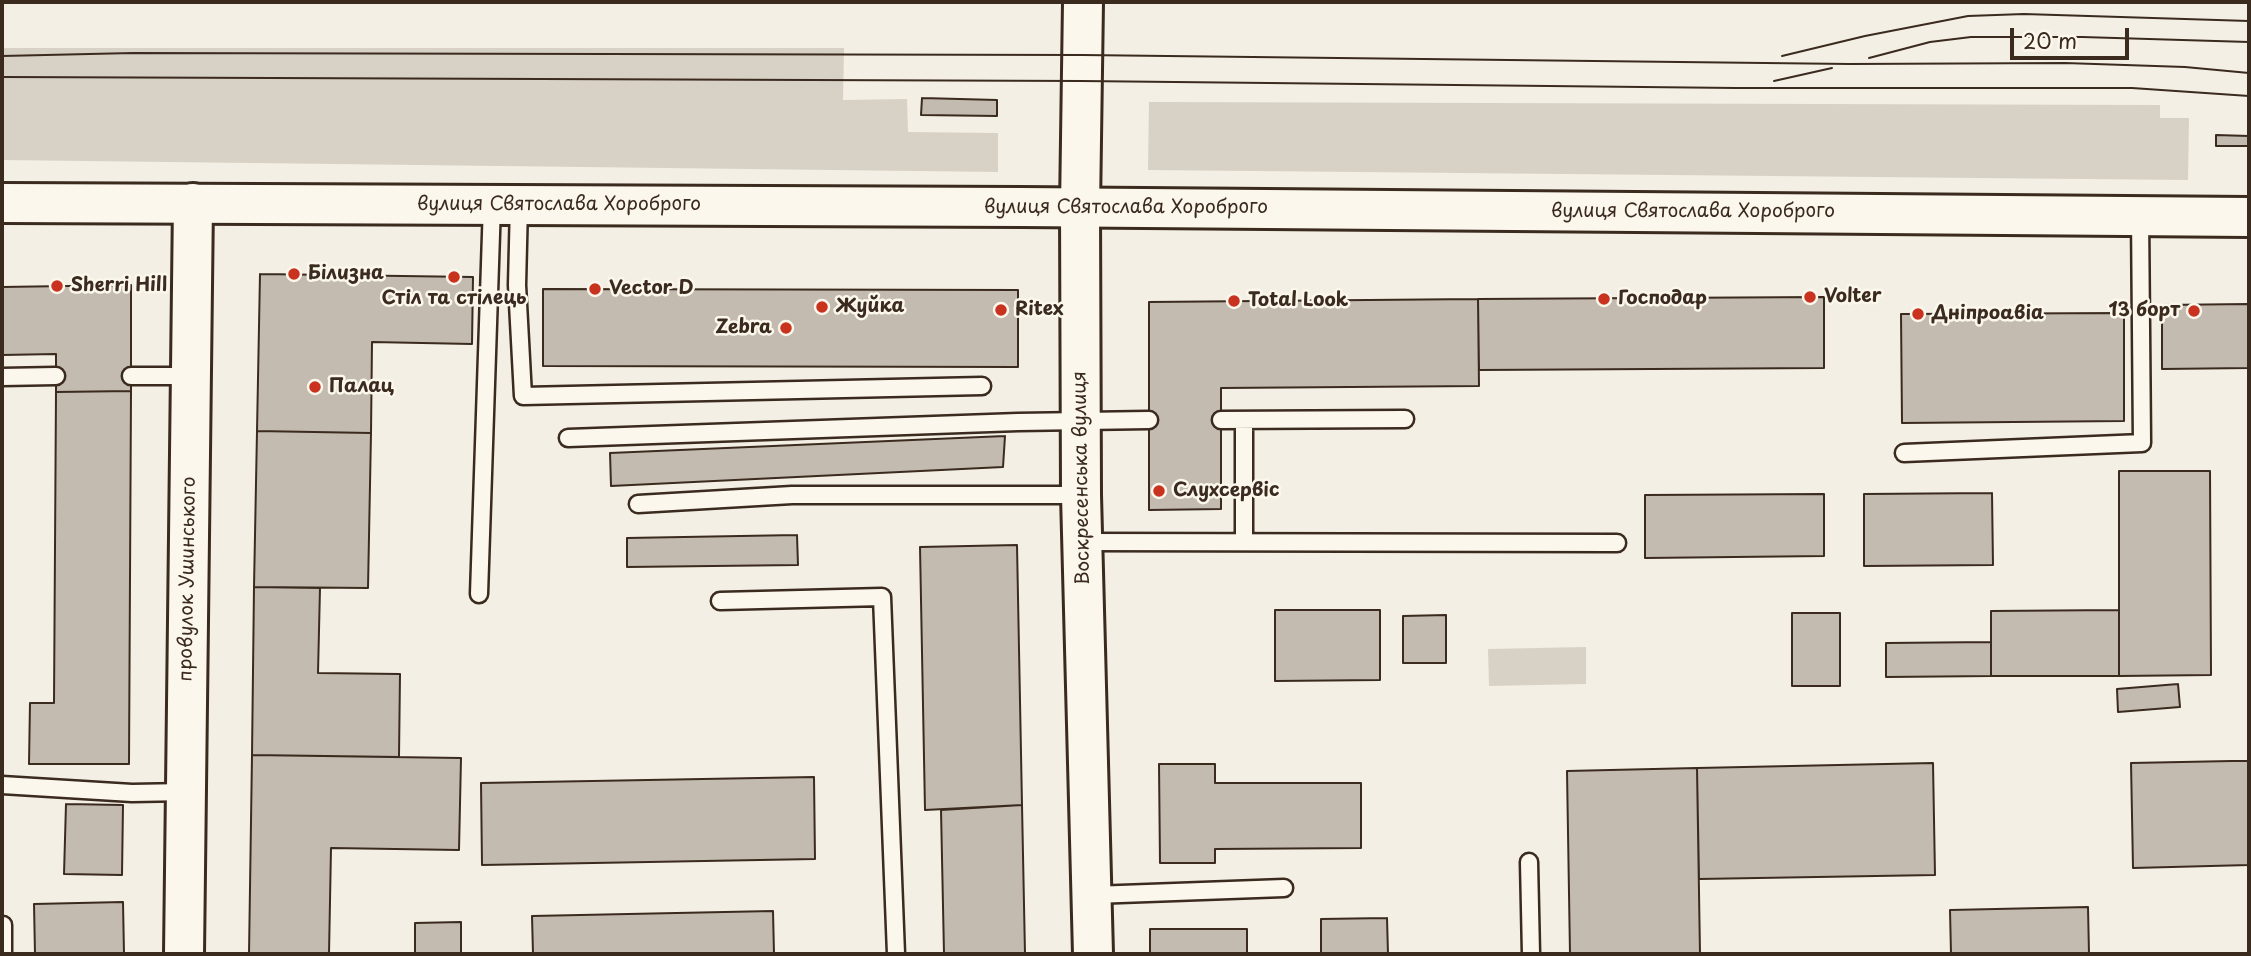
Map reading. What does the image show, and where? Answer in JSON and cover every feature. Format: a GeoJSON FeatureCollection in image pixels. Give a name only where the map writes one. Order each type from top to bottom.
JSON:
{"type":"FeatureCollection","features":[{"type":"Feature","properties":{"kind":"main road","name":"Воскресенська вулиця"},"geometry":{"type":"LineString","coordinates":[[1083,2],[1080,421],[1093,954]]}},
{"type":"Feature","properties":{"kind":"main road","name":"вулиця Святослава Хороброго"},"geometry":{"type":"LineString","coordinates":[[2,203],[2140,214],[2249,217]]}},
{"type":"Feature","properties":{"kind":"main road","name":"провулок Ушинського"},"geometry":{"type":"LineString","coordinates":[[184,954],[192,203]]}},
{"type":"Feature","properties":{"kind":"lane"},"geometry":{"type":"LineString","coordinates":[[505,204],[517,285],[523,396],[982,386]]}},
{"type":"Feature","properties":{"kind":"lane"},"geometry":{"type":"LineString","coordinates":[[479,594],[505,204]]}},
{"type":"Feature","properties":{"kind":"lane"},"geometry":{"type":"LineString","coordinates":[[1905,453],[2142,443],[2140,214]]}},
{"type":"Feature","properties":{"kind":"lane"},"geometry":{"type":"LineString","coordinates":[[2,377],[56,376]]}},
{"type":"Feature","properties":{"kind":"lane"},"geometry":{"type":"LineString","coordinates":[[131,376],[191,376]]}},
{"type":"Feature","properties":{"kind":"lane"},"geometry":{"type":"LineString","coordinates":[[1221,420],[1405,419]]}},
{"type":"Feature","properties":{"kind":"lane"},"geometry":{"type":"LineString","coordinates":[[568,438],[1149,420]]}},
{"type":"Feature","properties":{"kind":"lane"},"geometry":{"type":"LineString","coordinates":[[1244,420],[1244,541]]}},
{"type":"Feature","properties":{"kind":"lane"},"geometry":{"type":"LineString","coordinates":[[638,504],[792,495],[1082,495]]}},
{"type":"Feature","properties":{"kind":"lane"},"geometry":{"type":"LineString","coordinates":[[1083,542],[1618,543]]}},
{"type":"Feature","properties":{"kind":"lane"},"geometry":{"type":"LineString","coordinates":[[720,601],[882,597],[896,954]]}},
{"type":"Feature","properties":{"kind":"lane"},"geometry":{"type":"LineString","coordinates":[[2,785],[132,793],[186,792]]}},
{"type":"Feature","properties":{"kind":"lane"},"geometry":{"type":"LineString","coordinates":[[1530,862],[1531,954]]}},
{"type":"Feature","properties":{"kind":"lane"},"geometry":{"type":"LineString","coordinates":[[1093,895],[1284,888]]}},
{"type":"Feature","properties":{"kind":"lane"},"geometry":{"type":"LineString","coordinates":[[3,954],[4,925]]}},
{"type":"Feature","properties":{"kind":"shaded area"},"geometry":{"type":"Polygon","coordinates":[[[2,48],[844,48],[843,100],[907,99],[908,132],[998,133],[998,172],[2,160],[2,48]]]}},
{"type":"Feature","properties":{"kind":"shaded area"},"geometry":{"type":"Polygon","coordinates":[[[1149,102],[2160,105],[2160,118],[2189,118],[2188,180],[1148,170],[1149,102]]]}},
{"type":"Feature","properties":{"kind":"shaded area"},"geometry":{"type":"Polygon","coordinates":[[[1586,647],[1586,684],[1489,686],[1488,649],[1586,647]]]}},
{"type":"Feature","properties":{"kind":"building"},"geometry":{"type":"Polygon","coordinates":[[[922,98],[997,100],[997,116],[921,115],[922,98]]]}},
{"type":"Feature","properties":{"kind":"building"},"geometry":{"type":"Polygon","coordinates":[[[2216,135],[2249,136],[2249,146],[2216,146],[2216,135]]]}},
{"type":"Feature","properties":{"kind":"building","name":"Палац"},"geometry":{"type":"Polygon","coordinates":[[[260,274],[473,277],[472,344],[372,342],[371,433],[257,431],[260,274]]]}},
{"type":"Feature","properties":{"kind":"building"},"geometry":{"type":"Polygon","coordinates":[[[131,285],[131,391],[56,392],[56,354],[2,355],[2,287],[131,285]]]}},
{"type":"Feature","properties":{"kind":"building"},"geometry":{"type":"Polygon","coordinates":[[[543,289],[1018,290],[1018,367],[543,366],[543,289]]]}},
{"type":"Feature","properties":{"kind":"building"},"geometry":{"type":"Polygon","coordinates":[[[1824,297],[1824,368],[1479,370],[1478,299],[1824,297]]]}},
{"type":"Feature","properties":{"kind":"building"},"geometry":{"type":"Polygon","coordinates":[[[1478,299],[1479,386],[1221,388],[1221,509],[1149,510],[1149,302],[1478,299]]]}},
{"type":"Feature","properties":{"kind":"building"},"geometry":{"type":"Polygon","coordinates":[[[2249,304],[2249,368],[2162,369],[2162,305],[2249,304]]]}},
{"type":"Feature","properties":{"kind":"building"},"geometry":{"type":"Polygon","coordinates":[[[2124,313],[2124,421],[1902,423],[1901,314],[2124,313]]]}},
{"type":"Feature","properties":{"kind":"building"},"geometry":{"type":"Polygon","coordinates":[[[131,391],[129,764],[29,764],[30,703],[54,703],[56,392],[131,391]]]}},
{"type":"Feature","properties":{"kind":"building"},"geometry":{"type":"Polygon","coordinates":[[[257,431],[371,433],[368,588],[254,587],[257,431]]]}},
{"type":"Feature","properties":{"kind":"building"},"geometry":{"type":"Polygon","coordinates":[[[1005,436],[1003,467],[611,486],[610,453],[1005,436]]]}},
{"type":"Feature","properties":{"kind":"building"},"geometry":{"type":"Polygon","coordinates":[[[2119,471],[2210,471],[2211,675],[2119,676],[2119,471]]]}},
{"type":"Feature","properties":{"kind":"building"},"geometry":{"type":"Polygon","coordinates":[[[1992,493],[1993,565],[1864,566],[1864,494],[1992,493]]]}},
{"type":"Feature","properties":{"kind":"building"},"geometry":{"type":"Polygon","coordinates":[[[1824,494],[1824,556],[1645,558],[1645,495],[1824,494]]]}},
{"type":"Feature","properties":{"kind":"building"},"geometry":{"type":"Polygon","coordinates":[[[797,535],[798,565],[627,567],[627,538],[797,535]]]}},
{"type":"Feature","properties":{"kind":"building"},"geometry":{"type":"Polygon","coordinates":[[[1017,545],[1022,805],[925,810],[920,547],[1017,545]]]}},
{"type":"Feature","properties":{"kind":"building"},"geometry":{"type":"Polygon","coordinates":[[[254,587],[320,588],[318,673],[400,674],[399,757],[252,755],[254,587]]]}},
{"type":"Feature","properties":{"kind":"building"},"geometry":{"type":"Polygon","coordinates":[[[1275,610],[1380,610],[1380,680],[1275,681],[1275,610]]]}},
{"type":"Feature","properties":{"kind":"building"},"geometry":{"type":"Polygon","coordinates":[[[2119,610],[2119,676],[1991,676],[1991,611],[2119,610]]]}},
{"type":"Feature","properties":{"kind":"building"},"geometry":{"type":"Polygon","coordinates":[[[1792,613],[1840,613],[1840,686],[1792,686],[1792,613]]]}},
{"type":"Feature","properties":{"kind":"building"},"geometry":{"type":"Polygon","coordinates":[[[1446,615],[1446,663],[1403,663],[1403,616],[1446,615]]]}},
{"type":"Feature","properties":{"kind":"building"},"geometry":{"type":"Polygon","coordinates":[[[1991,642],[1991,676],[1886,677],[1886,643],[1991,642]]]}},
{"type":"Feature","properties":{"kind":"building"},"geometry":{"type":"Polygon","coordinates":[[[2178,684],[2180,707],[2118,712],[2117,689],[2178,684]]]}},
{"type":"Feature","properties":{"kind":"building"},"geometry":{"type":"Polygon","coordinates":[[[252,755],[461,758],[459,850],[331,848],[329,954],[249,954],[252,755]]]}},
{"type":"Feature","properties":{"kind":"building"},"geometry":{"type":"Polygon","coordinates":[[[2249,761],[2249,865],[2133,868],[2131,763],[2249,761]]]}},
{"type":"Feature","properties":{"kind":"building"},"geometry":{"type":"Polygon","coordinates":[[[1933,763],[1935,875],[1699,879],[1697,768],[1933,763]]]}},
{"type":"Feature","properties":{"kind":"building"},"geometry":{"type":"Polygon","coordinates":[[[1159,764],[1215,764],[1215,783],[1361,783],[1361,848],[1215,849],[1215,863],[1160,863],[1159,764]]]}},
{"type":"Feature","properties":{"kind":"building"},"geometry":{"type":"Polygon","coordinates":[[[1697,768],[1700,954],[1570,954],[1567,771],[1697,768]]]}},
{"type":"Feature","properties":{"kind":"building"},"geometry":{"type":"Polygon","coordinates":[[[814,777],[815,859],[482,865],[481,783],[814,777]]]}},
{"type":"Feature","properties":{"kind":"building"},"geometry":{"type":"Polygon","coordinates":[[[66,804],[123,805],[122,875],[64,874],[66,804]]]}},
{"type":"Feature","properties":{"kind":"building"},"geometry":{"type":"Polygon","coordinates":[[[1022,805],[1025,954],[944,954],[941,810],[1022,805]]]}},
{"type":"Feature","properties":{"kind":"building"},"geometry":{"type":"Polygon","coordinates":[[[123,902],[124,954],[35,954],[34,904],[123,902]]]}},
{"type":"Feature","properties":{"kind":"building"},"geometry":{"type":"Polygon","coordinates":[[[2088,907],[2089,954],[1951,954],[1950,910],[2088,907]]]}},
{"type":"Feature","properties":{"kind":"building"},"geometry":{"type":"Polygon","coordinates":[[[773,911],[774,954],[533,954],[532,916],[773,911]]]}},
{"type":"Feature","properties":{"kind":"building"},"geometry":{"type":"Polygon","coordinates":[[[1387,918],[1388,954],[1321,954],[1321,919],[1387,918]]]}},
{"type":"Feature","properties":{"kind":"building"},"geometry":{"type":"Polygon","coordinates":[[[461,922],[461,954],[415,954],[415,923],[461,922]]]}},
{"type":"Feature","properties":{"kind":"building"},"geometry":{"type":"Polygon","coordinates":[[[1150,929],[1247,929],[1247,954],[1150,954],[1150,929]]]}},
{"type":"Feature","properties":{"kind":"tram line"},"geometry":{"type":"LineString","coordinates":[[1782,56],[1865,36],[1968,16],[2024,14],[2249,21]]}},
{"type":"Feature","properties":{"kind":"tram line"},"geometry":{"type":"LineString","coordinates":[[1869,58],[1930,42],[1971,37],[2249,42]]}},
{"type":"Feature","properties":{"kind":"tram line"},"geometry":{"type":"LineString","coordinates":[[2,56],[133,53],[1082,55],[1850,64],[2065,63],[2185,67],[2249,73]]}},
{"type":"Feature","properties":{"kind":"tram line"},"geometry":{"type":"LineString","coordinates":[[1774,81],[1832,68]]}},
{"type":"Feature","properties":{"kind":"tram line"},"geometry":{"type":"LineString","coordinates":[[2,77],[2132,88],[2249,96]]}},
{"type":"Feature","properties":{"kind":"place","name":"Білизна"},"geometry":{"type":"Point","coordinates":[294,274]}},
{"type":"Feature","properties":{"kind":"place","name":"Стіл та стілець"},"geometry":{"type":"Point","coordinates":[454,277]}},
{"type":"Feature","properties":{"kind":"place","name":"Sherri Hill"},"geometry":{"type":"Point","coordinates":[57,286]}},
{"type":"Feature","properties":{"kind":"place","name":"Vector D"},"geometry":{"type":"Point","coordinates":[595,289]}},
{"type":"Feature","properties":{"kind":"place","name":"Volter"},"geometry":{"type":"Point","coordinates":[1810,297]}},
{"type":"Feature","properties":{"kind":"place","name":"Господар"},"geometry":{"type":"Point","coordinates":[1604,299]}},
{"type":"Feature","properties":{"kind":"place","name":"Total Look"},"geometry":{"type":"Point","coordinates":[1234,301]}},
{"type":"Feature","properties":{"kind":"place","name":"Жуйка"},"geometry":{"type":"Point","coordinates":[822,307]}},
{"type":"Feature","properties":{"kind":"place","name":"Ritex"},"geometry":{"type":"Point","coordinates":[1001,310]}},
{"type":"Feature","properties":{"kind":"place","name":"13 борт"},"geometry":{"type":"Point","coordinates":[2194,311]}},
{"type":"Feature","properties":{"kind":"place","name":"Дніпроавіа"},"geometry":{"type":"Point","coordinates":[1918,314]}},
{"type":"Feature","properties":{"kind":"place","name":"Zebra"},"geometry":{"type":"Point","coordinates":[786,328]}},
{"type":"Feature","properties":{"kind":"place","name":"Палац"},"geometry":{"type":"Point","coordinates":[315,387]}},
{"type":"Feature","properties":{"kind":"place","name":"Слухсервіс"},"geometry":{"type":"Point","coordinates":[1159,491]}}]}
